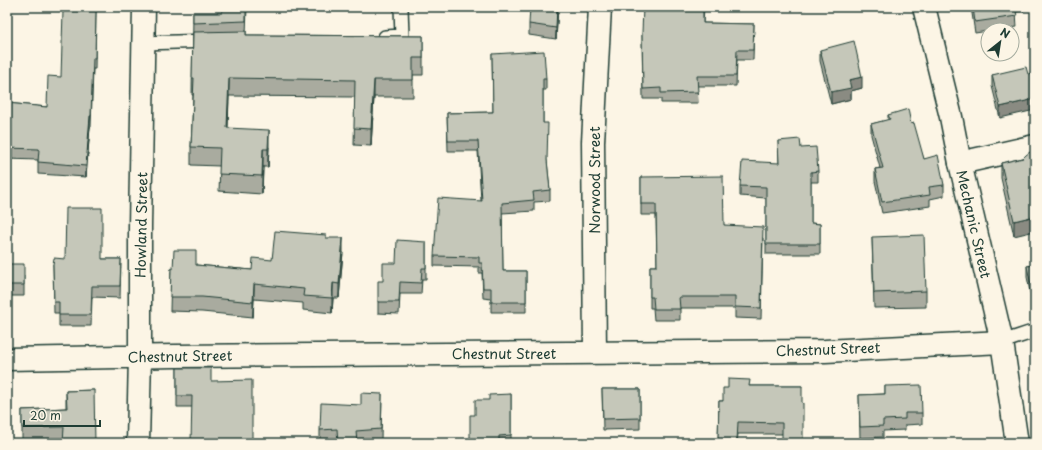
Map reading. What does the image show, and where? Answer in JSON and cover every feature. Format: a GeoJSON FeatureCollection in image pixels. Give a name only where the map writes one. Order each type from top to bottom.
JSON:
{"type":"FeatureCollection","features":[{"type":"Feature","properties":{"kind":"street","name":"Howland Street"},"geometry":{"type":"LineString","coordinates":[[138,443],[144,7]]}},
{"type":"Feature","properties":{"kind":"street","name":"Norwood Street"},"geometry":{"type":"LineString","coordinates":[[595,352],[593,142],[600,7]]}},
{"type":"Feature","properties":{"kind":"street","name":"Mechanic Street"},"geometry":{"type":"LineString","coordinates":[[924,7],[951,117],[960,163],[1002,342],[1017,443]]}},
{"type":"Feature","properties":{"kind":"street"},"geometry":{"type":"LineString","coordinates":[[960,163],[1035,146]]}},
{"type":"Feature","properties":{"kind":"street","name":"Chestnut Street"},"geometry":{"type":"LineString","coordinates":[[7,359],[140,356],[825,351],[1002,342]]}},
{"type":"Feature","properties":{"kind":"lane"},"geometry":{"type":"LineString","coordinates":[[370,37],[402,36],[401,7]]}},
{"type":"Feature","properties":{"kind":"lane"},"geometry":{"type":"LineString","coordinates":[[144,43],[220,41]]}},
{"type":"Feature","properties":{"kind":"lane"},"geometry":{"type":"LineString","coordinates":[[1002,342],[1035,333]]}},
{"type":"Feature","properties":{"kind":"building"},"geometry":{"type":"Polygon","coordinates":[[[222,7],[246,7],[246,21],[193,23],[193,13],[222,13],[222,7]]]}},
{"type":"Feature","properties":{"kind":"building"},"geometry":{"type":"Polygon","coordinates":[[[530,7],[557,7],[556,28],[529,24],[530,7]]]}},
{"type":"Feature","properties":{"kind":"building"},"geometry":{"type":"Polygon","coordinates":[[[643,7],[703,7],[703,23],[754,24],[753,50],[737,50],[736,76],[697,76],[698,92],[661,93],[661,88],[643,89],[643,7]]]}},
{"type":"Feature","properties":{"kind":"building"},"geometry":{"type":"Polygon","coordinates":[[[973,7],[1015,7],[1017,16],[975,22],[973,7]]]}},
{"type":"Feature","properties":{"kind":"building"},"geometry":{"type":"Polygon","coordinates":[[[63,11],[96,11],[95,58],[93,58],[91,116],[86,166],[38,162],[39,149],[7,148],[7,103],[47,107],[48,76],[61,77],[63,11]]]}},
{"type":"Feature","properties":{"kind":"building"},"geometry":{"type":"Polygon","coordinates":[[[246,31],[246,35],[423,36],[423,58],[413,58],[413,80],[374,80],[371,129],[354,128],[355,80],[229,78],[227,128],[269,130],[268,149],[263,149],[262,176],[219,174],[220,148],[191,147],[194,78],[192,78],[193,32],[246,31]]]}},
{"type":"Feature","properties":{"kind":"building"},"geometry":{"type":"Polygon","coordinates":[[[854,41],[862,77],[849,80],[851,88],[831,92],[820,50],[854,41]]]}},
{"type":"Feature","properties":{"kind":"building"},"geometry":{"type":"Polygon","coordinates":[[[544,51],[546,79],[543,79],[543,123],[548,123],[547,160],[550,190],[533,192],[534,200],[502,203],[503,271],[526,271],[526,302],[491,302],[491,288],[483,288],[482,263],[479,263],[479,257],[434,256],[438,198],[482,201],[478,141],[448,141],[447,113],[493,112],[492,54],[544,51]]]}},
{"type":"Feature","properties":{"kind":"building"},"geometry":{"type":"Polygon","coordinates":[[[1026,67],[1028,74],[1035,73],[1035,99],[1000,107],[992,75],[1026,67]]]}},
{"type":"Feature","properties":{"kind":"building"},"geometry":{"type":"Polygon","coordinates":[[[908,109],[911,124],[914,123],[924,159],[938,155],[944,185],[929,187],[930,195],[882,202],[875,169],[883,168],[871,124],[890,119],[888,115],[908,109]]]}},
{"type":"Feature","properties":{"kind":"building"},"geometry":{"type":"Polygon","coordinates":[[[800,139],[801,148],[816,147],[818,171],[811,172],[811,223],[820,224],[820,244],[766,244],[766,187],[740,186],[742,161],[779,163],[778,141],[800,139]]]}},
{"type":"Feature","properties":{"kind":"building"},"geometry":{"type":"Polygon","coordinates":[[[1030,152],[1035,152],[1035,216],[1014,221],[1001,163],[1023,158],[1030,152]]]}},
{"type":"Feature","properties":{"kind":"building"},"geometry":{"type":"Polygon","coordinates":[[[723,176],[724,225],[763,227],[761,308],[735,307],[735,297],[679,297],[680,309],[654,309],[653,297],[650,297],[650,266],[657,266],[656,204],[641,204],[641,177],[723,176]]]}},
{"type":"Feature","properties":{"kind":"building"},"geometry":{"type":"Polygon","coordinates":[[[66,208],[102,208],[102,259],[121,259],[120,286],[92,286],[91,315],[59,315],[59,302],[54,302],[53,264],[54,258],[65,259],[66,208]]]}},
{"type":"Feature","properties":{"kind":"building"},"geometry":{"type":"Polygon","coordinates":[[[275,231],[326,235],[326,238],[343,238],[339,284],[333,283],[332,298],[303,296],[304,289],[254,284],[253,302],[202,297],[170,297],[171,269],[173,269],[174,250],[196,250],[196,265],[252,270],[253,258],[272,260],[275,231]]]}},
{"type":"Feature","properties":{"kind":"building"},"geometry":{"type":"Polygon","coordinates":[[[924,235],[926,291],[874,293],[872,237],[924,235]]]}},
{"type":"Feature","properties":{"kind":"building"},"geometry":{"type":"Polygon","coordinates":[[[397,240],[426,242],[426,268],[422,268],[421,283],[400,282],[399,302],[378,302],[378,281],[383,281],[383,263],[396,263],[397,240]]]}},
{"type":"Feature","properties":{"kind":"building"},"geometry":{"type":"Polygon","coordinates":[[[7,264],[24,264],[24,285],[7,285],[7,264]]]}},
{"type":"Feature","properties":{"kind":"building"},"geometry":{"type":"Polygon","coordinates":[[[1035,265],[1035,299],[1034,300],[1027,266],[1035,265]]]}},
{"type":"Feature","properties":{"kind":"building"},"geometry":{"type":"Polygon","coordinates":[[[177,368],[211,368],[211,381],[252,380],[252,443],[191,443],[192,396],[177,396],[177,368]]]}},
{"type":"Feature","properties":{"kind":"building"},"geometry":{"type":"Polygon","coordinates":[[[728,379],[750,380],[749,386],[802,386],[803,443],[782,443],[782,423],[738,422],[737,442],[718,441],[719,401],[723,401],[723,388],[728,388],[728,379]]]}},
{"type":"Feature","properties":{"kind":"building"},"geometry":{"type":"Polygon","coordinates":[[[921,385],[922,413],[905,413],[905,419],[883,420],[883,426],[860,427],[859,395],[885,394],[885,386],[921,385]]]}},
{"type":"Feature","properties":{"kind":"building"},"geometry":{"type":"Polygon","coordinates":[[[602,389],[640,389],[640,418],[603,419],[602,389]]]}},
{"type":"Feature","properties":{"kind":"building"},"geometry":{"type":"Polygon","coordinates":[[[94,390],[95,443],[63,443],[64,427],[22,428],[22,410],[67,408],[66,391],[94,390]]]}},
{"type":"Feature","properties":{"kind":"building"},"geometry":{"type":"Polygon","coordinates":[[[361,393],[382,394],[381,429],[356,431],[357,443],[338,443],[337,429],[320,430],[321,403],[361,405],[361,393]]]}},
{"type":"Feature","properties":{"kind":"building"},"geometry":{"type":"Polygon","coordinates":[[[511,394],[511,435],[499,436],[499,443],[470,443],[470,415],[475,415],[475,400],[489,400],[489,395],[511,394]]]}},
{"type":"Feature","properties":{"kind":"building"},"geometry":{"type":"Polygon","coordinates":[[[641,441],[669,441],[669,443],[641,443],[641,441]]]}}]}
